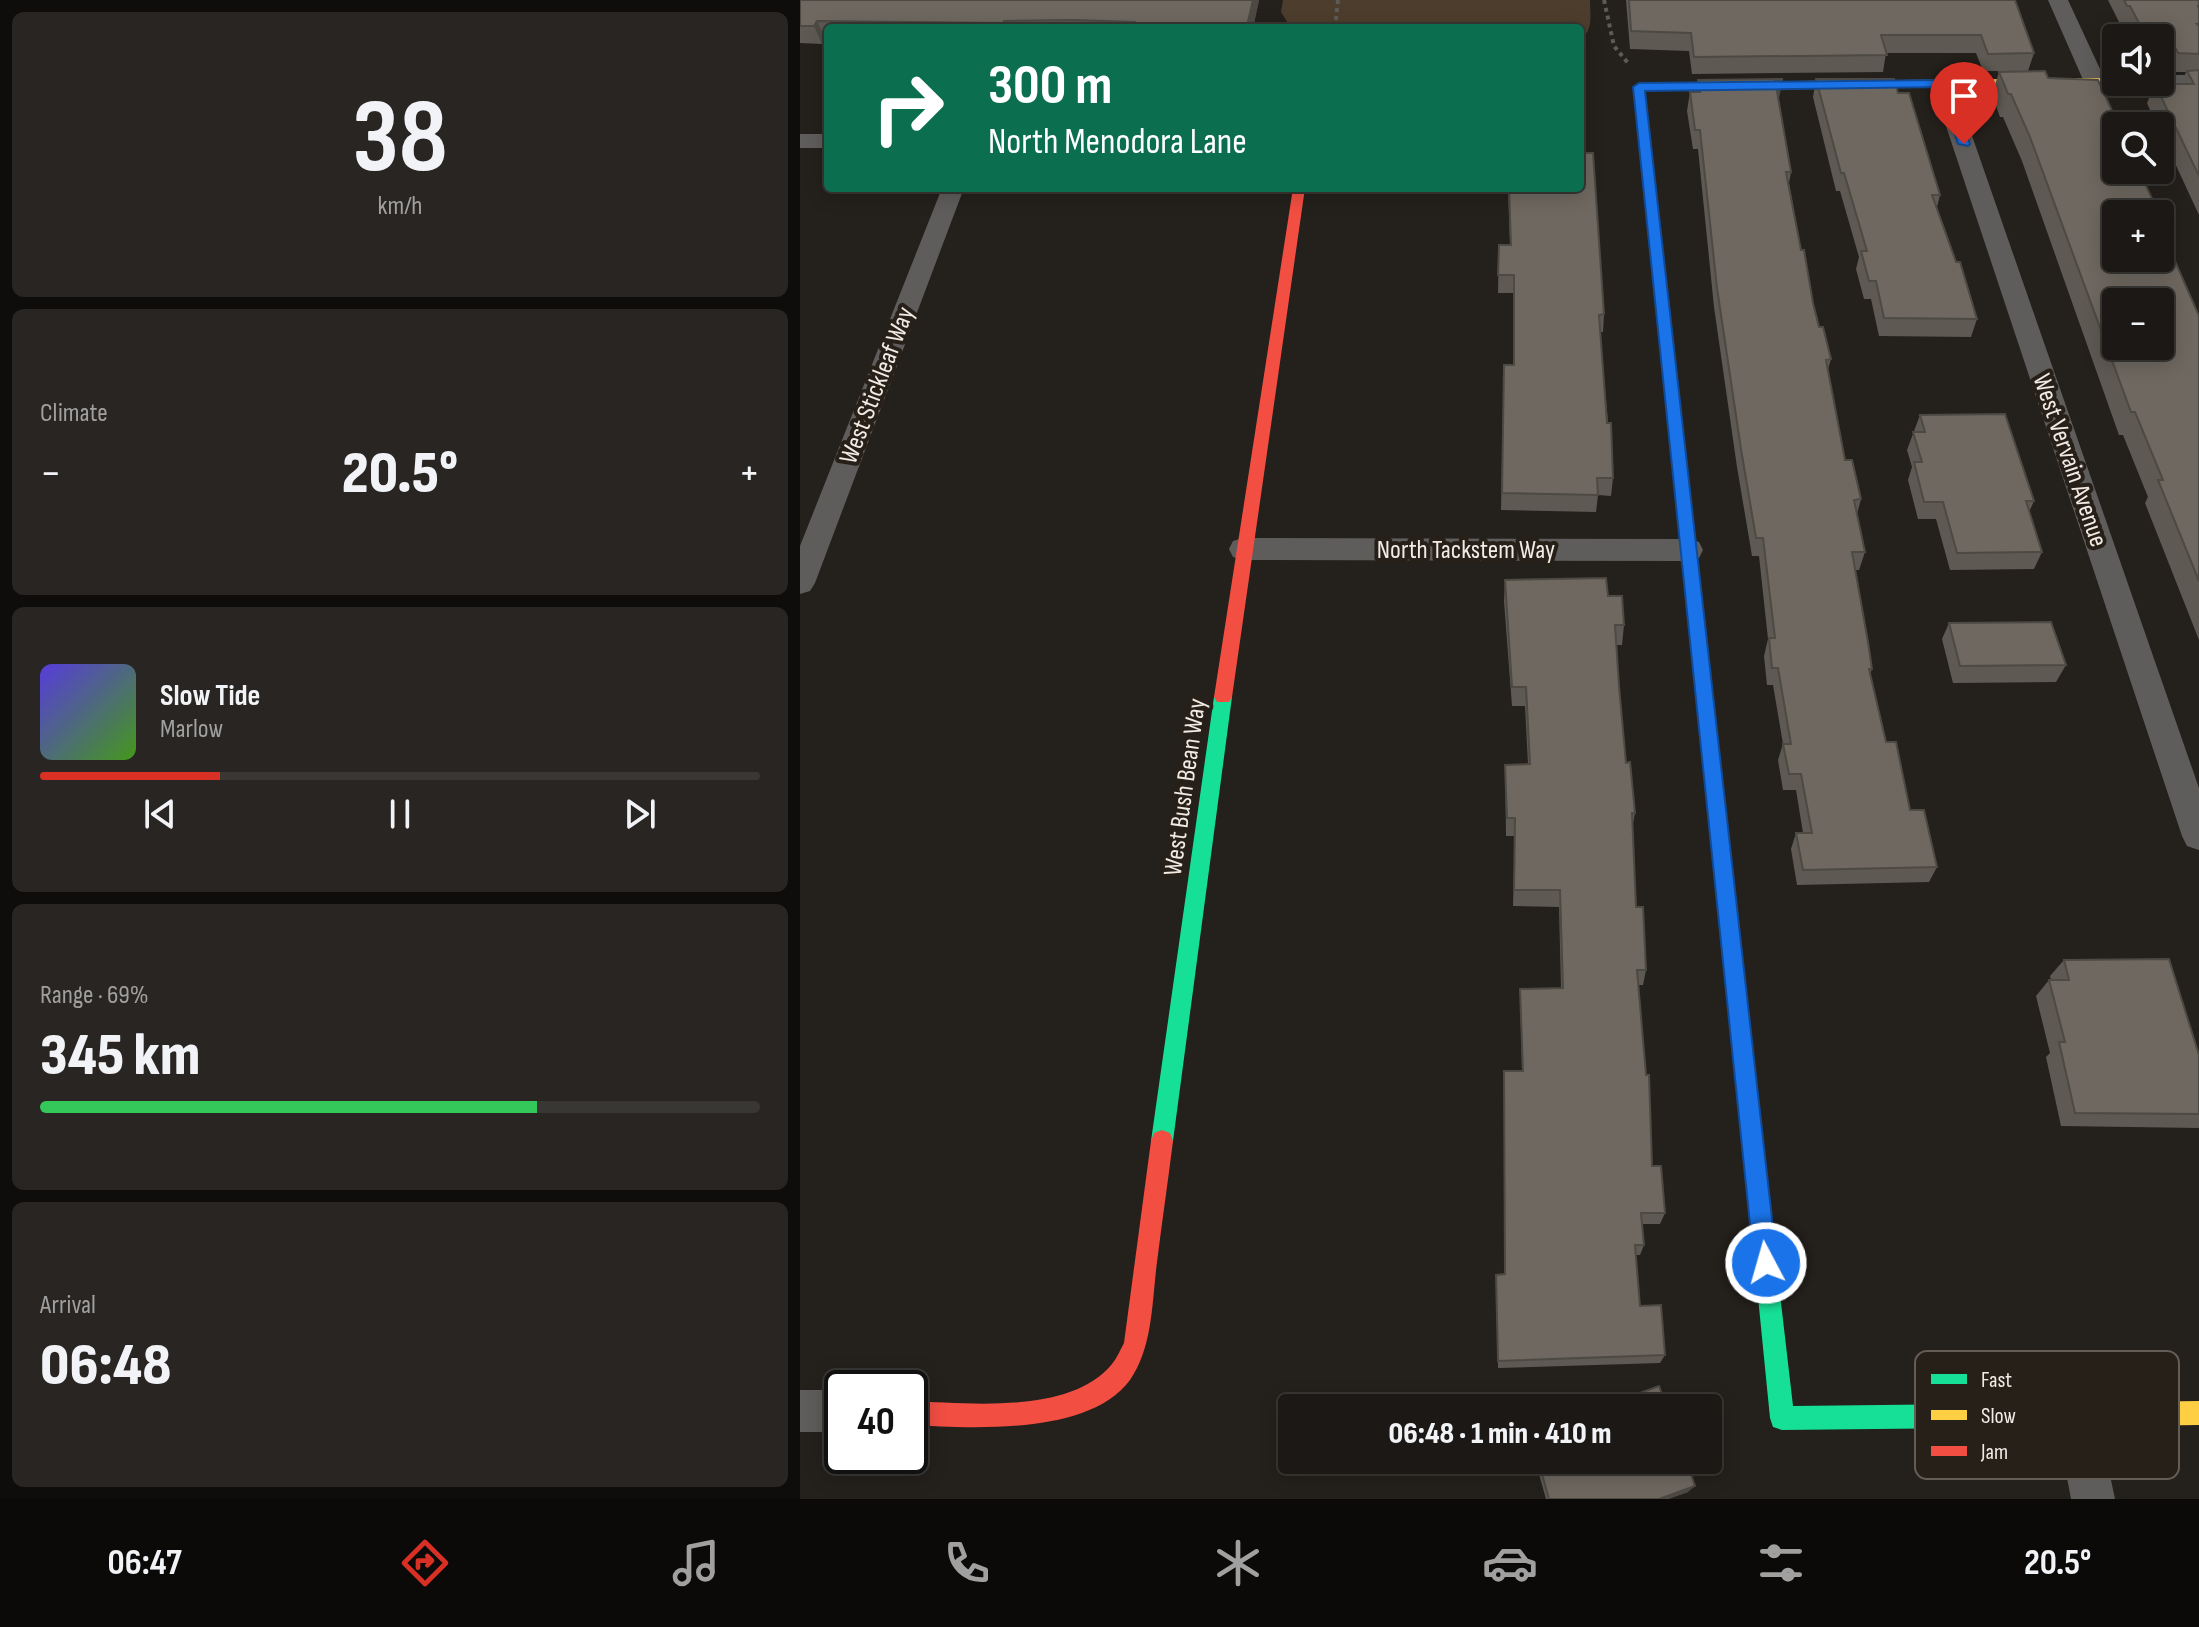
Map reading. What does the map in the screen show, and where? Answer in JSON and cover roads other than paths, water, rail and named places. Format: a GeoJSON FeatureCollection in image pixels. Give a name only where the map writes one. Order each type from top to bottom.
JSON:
{"type":"FeatureCollection","features":[{"type":"Feature","properties":{"kind":"street"},"geometry":{"type":"LineString","coordinates":[[2058,0],[2102,75]]}},
{"type":"Feature","properties":{"kind":"street"},"geometry":{"type":"LineString","coordinates":[[2174,81],[2199,81]]}},
{"type":"Feature","properties":{"kind":"street"},"geometry":{"type":"LineString","coordinates":[[1915,1416],[1782,1418],[1689,550],[1645,87],[2102,82]]}},
{"type":"Feature","properties":{"kind":"street","name":"West Vervain Avenue"},"geometry":{"type":"LineString","coordinates":[[1943,84],[2199,836]]}},
{"type":"Feature","properties":{"kind":"street"},"geometry":{"type":"LineString","coordinates":[[800,141],[824,141]]}},
{"type":"Feature","properties":{"kind":"street","name":"West Stickleaf Way"},"geometry":{"type":"LineString","coordinates":[[800,583],[951,192]]}},
{"type":"Feature","properties":{"kind":"street","name":"West Bush Bean Way"},"geometry":{"type":"LineString","coordinates":[[928,1413],[1017,1415],[1054,1411],[1082,1400],[1107,1385],[1129,1360],[1136,1333],[1243,549],[1298,192]]}},
{"type":"Feature","properties":{"kind":"street","name":"North Tackstem Way"},"geometry":{"type":"LineString","coordinates":[[1243,549],[1689,550]]}},
{"type":"Feature","properties":{"kind":"street"},"geometry":{"type":"LineString","coordinates":[[800,1411],[824,1411]]}},
{"type":"Feature","properties":{"kind":"street"},"geometry":{"type":"LineString","coordinates":[[2179,1413],[2199,1413]]}},
{"type":"Feature","properties":{"kind":"street"},"geometry":{"type":"LineString","coordinates":[[2089,1479],[2093,1499]]}}]}
